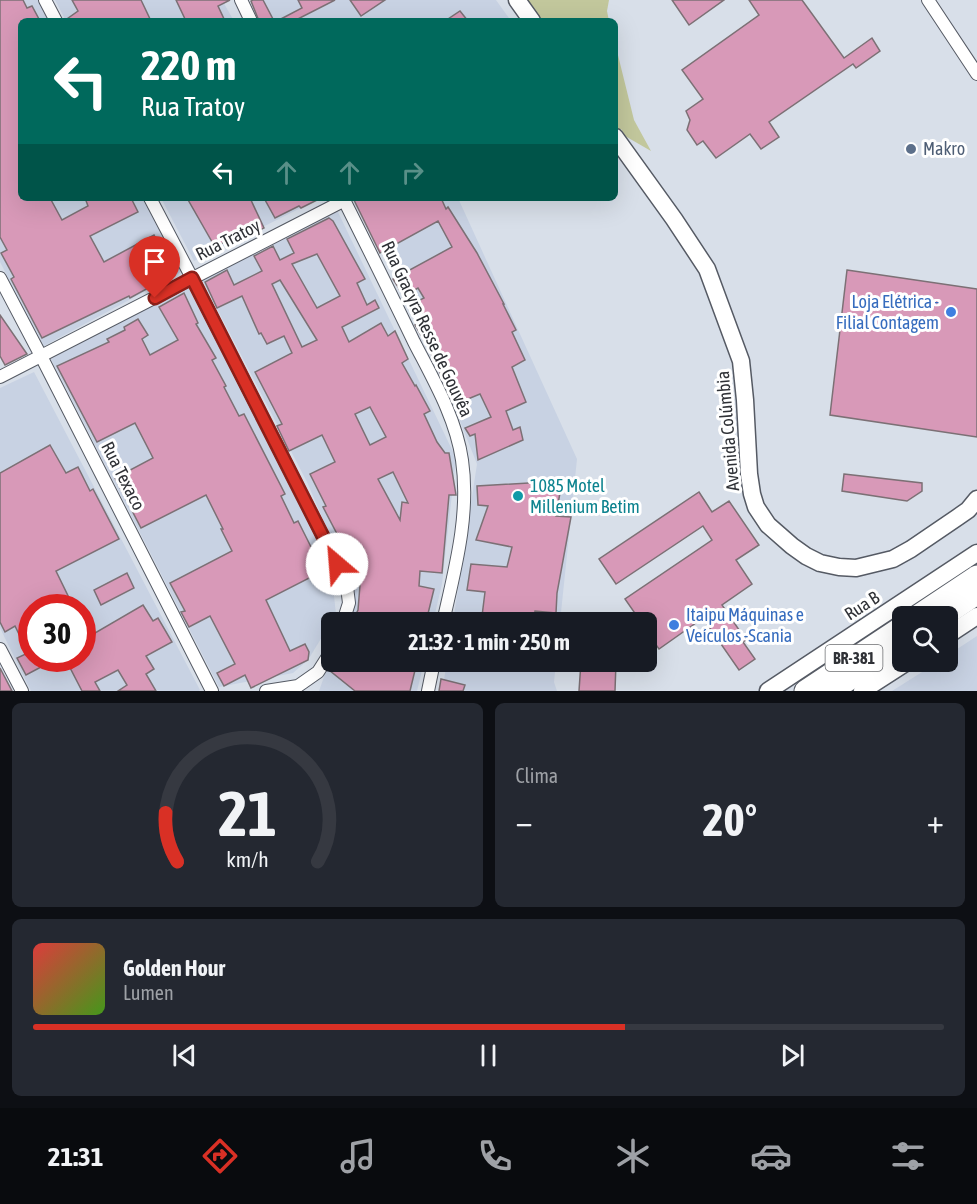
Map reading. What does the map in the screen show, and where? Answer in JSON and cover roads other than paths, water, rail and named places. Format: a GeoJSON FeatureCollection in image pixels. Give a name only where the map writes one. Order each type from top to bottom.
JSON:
{"type":"FeatureCollection","features":[{"type":"Feature","properties":{"kind":"highway"},"geometry":{"type":"LineString","coordinates":[[932,606],[977,576]]}},
{"type":"Feature","properties":{"kind":"highway"},"geometry":{"type":"LineString","coordinates":[[958,607],[977,594]]}},
{"type":"Feature","properties":{"kind":"highway","name":"BR-381"},"geometry":{"type":"LineString","coordinates":[[805,691],[892,633]]}},
{"type":"Feature","properties":{"kind":"highway","name":"BR-381"},"geometry":{"type":"LineString","coordinates":[[832,691],[892,651]]}},
{"type":"Feature","properties":{"kind":"street"},"geometry":{"type":"LineString","coordinates":[[45,0],[54,18]]}},
{"type":"Feature","properties":{"kind":"street"},"geometry":{"type":"LineString","coordinates":[[240,0],[249,18]]}},
{"type":"Feature","properties":{"kind":"street"},"geometry":{"type":"LineString","coordinates":[[517,0],[530,18]]}},
{"type":"Feature","properties":{"kind":"street"},"geometry":{"type":"LineString","coordinates":[[928,0],[977,74]]}},
{"type":"Feature","properties":{"kind":"street","name":"Avenida Colúmbia"},"geometry":{"type":"LineString","coordinates":[[618,141],[707,269],[741,361],[752,494],[756,507],[768,525],[792,546],[813,560],[839,567],[856,568],[893,559],[974,505]]}},
{"type":"Feature","properties":{"kind":"street"},"geometry":{"type":"LineString","coordinates":[[152,201],[337,564],[347,587],[349,603],[346,612]]}},
{"type":"Feature","properties":{"kind":"street","name":"Rua Tratoy"},"geometry":{"type":"LineString","coordinates":[[0,377],[340,201]]}},
{"type":"Feature","properties":{"kind":"street","name":"Rua Gracyra Resse de Gouvêa"},"geometry":{"type":"LineString","coordinates":[[345,201],[455,430],[462,460],[464,496],[462,535],[445,612]]}},
{"type":"Feature","properties":{"kind":"street","name":"Rua Texaco"},"geometry":{"type":"LineString","coordinates":[[0,278],[212,691]]}},
{"type":"Feature","properties":{"kind":"street","name":"Rua B"},"geometry":{"type":"LineString","coordinates":[[768,691],[977,553]]}},
{"type":"Feature","properties":{"kind":"street"},"geometry":{"type":"LineString","coordinates":[[958,628],[977,616]]}},
{"type":"Feature","properties":{"kind":"street"},"geometry":{"type":"LineString","coordinates":[[0,649],[21,691]]}},
{"type":"Feature","properties":{"kind":"street"},"geometry":{"type":"LineString","coordinates":[[266,691],[298,686],[321,667]]}},
{"type":"Feature","properties":{"kind":"street"},"geometry":{"type":"LineString","coordinates":[[428,691],[432,672]]}},
{"type":"Feature","properties":{"kind":"street","name":"BR-381"},"geometry":{"type":"LineString","coordinates":[[862,691],[892,672]]}},
{"type":"Feature","properties":{"kind":"place","name":"Makro"},"geometry":{"type":"Point","coordinates":[911,149]}},
{"type":"Feature","properties":{"kind":"place","name":"Loja Elétrica - Filial Contagem"},"geometry":{"type":"Point","coordinates":[951,312]}},
{"type":"Feature","properties":{"kind":"place","name":"1085 Motel Millenium Betim"},"geometry":{"type":"Point","coordinates":[518,496]}},
{"type":"Feature","properties":{"kind":"place","name":"Itaipu Máquinas e Veículos -Scania"},"geometry":{"type":"Point","coordinates":[674,625]}}]}
